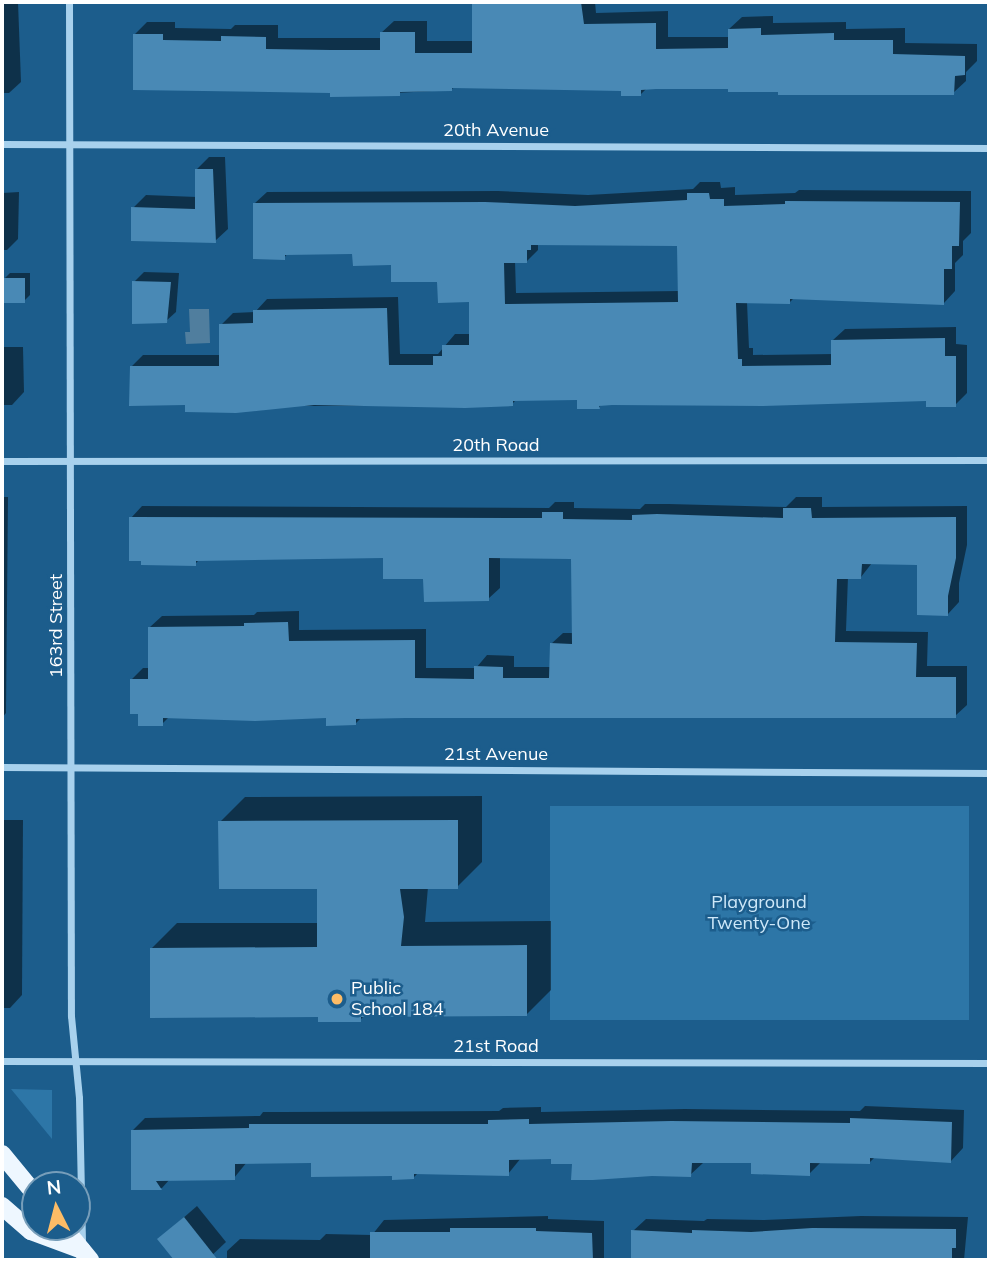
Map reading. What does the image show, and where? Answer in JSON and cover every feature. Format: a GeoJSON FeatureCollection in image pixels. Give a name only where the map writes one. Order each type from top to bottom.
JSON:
{"type":"FeatureCollection","features":[{"type":"Feature","properties":{"kind":"main road"},"geometry":{"type":"LineString","coordinates":[[2,1154],[21,1177]]}},
{"type":"Feature","properties":{"kind":"main road"},"geometry":{"type":"LineString","coordinates":[[2,1206],[31,1231],[86,1255]]}},
{"type":"Feature","properties":{"kind":"main road"},"geometry":{"type":"LineString","coordinates":[[74,1241],[86,1255]]}},
{"type":"Feature","properties":{"kind":"street","name":"163rd Street"},"geometry":{"type":"LineString","coordinates":[[69,2],[73,767],[71,1016],[86,1255]]}},
{"type":"Feature","properties":{"kind":"street","name":"20th Avenue"},"geometry":{"type":"LineString","coordinates":[[2,144],[989,148]]}},
{"type":"Feature","properties":{"kind":"street","name":"20th Road"},"geometry":{"type":"LineString","coordinates":[[2,461],[989,460]]}},
{"type":"Feature","properties":{"kind":"street","name":"21st Avenue"},"geometry":{"type":"LineString","coordinates":[[2,767],[989,773]]}},
{"type":"Feature","properties":{"kind":"street","name":"21st Road"},"geometry":{"type":"LineString","coordinates":[[2,1061],[989,1063]]}},
{"type":"Feature","properties":{"kind":"green space","name":"Playground Twenty-One"},"geometry":{"type":"Polygon","coordinates":[[[550,806],[969,806],[969,1020],[550,1020],[550,806]]]}},
{"type":"Feature","properties":{"kind":"green space"},"geometry":{"type":"Polygon","coordinates":[[[11,1089],[52,1090],[52,1139],[11,1089]]]}},
{"type":"Feature","properties":{"kind":"shaded area"},"geometry":{"type":"Polygon","coordinates":[[[189,309],[209,309],[210,343],[186,344],[185,332],[190,332],[189,309]]]}},
{"type":"Feature","properties":{"kind":"building"},"geometry":{"type":"Polygon","coordinates":[[[472,2],[581,2],[584,24],[656,23],[656,49],[728,48],[728,29],[761,28],[761,35],[834,33],[834,40],[893,40],[893,54],[965,56],[965,75],[955,76],[954,95],[778,95],[778,92],[728,92],[728,89],[656,89],[641,90],[641,96],[621,96],[621,91],[452,88],[452,91],[400,92],[400,96],[330,97],[330,93],[133,90],[133,34],[163,34],[163,40],[221,41],[221,36],[266,37],[266,49],[380,50],[380,32],[415,32],[415,53],[472,53],[472,2]]]}},
{"type":"Feature","properties":{"kind":"building"},"geometry":{"type":"Polygon","coordinates":[[[195,169],[213,169],[216,243],[131,241],[131,207],[195,209],[195,169]]]}},
{"type":"Feature","properties":{"kind":"building"},"geometry":{"type":"Polygon","coordinates":[[[687,193],[709,193],[710,199],[724,199],[724,206],[785,204],[785,201],[960,202],[959,246],[952,246],[952,269],[944,269],[944,305],[790,299],[790,304],[736,303],[738,359],[742,359],[742,366],[831,365],[831,340],[945,338],[945,356],[956,356],[956,407],[926,407],[926,401],[763,406],[612,405],[599,406],[600,409],[577,409],[577,400],[513,401],[513,406],[465,408],[314,405],[236,413],[185,412],[185,405],[129,406],[130,366],[219,366],[219,324],[253,323],[253,310],[387,308],[389,365],[433,365],[433,356],[442,356],[442,345],[469,345],[469,302],[438,303],[437,282],[391,282],[391,265],[353,266],[352,254],[285,255],[285,260],[253,259],[253,203],[485,202],[575,206],[687,200],[687,193]],[[531,245],[531,250],[527,250],[527,263],[504,263],[505,304],[678,302],[677,246],[531,245]]]}},
{"type":"Feature","properties":{"kind":"building"},"geometry":{"type":"Polygon","coordinates":[[[3,278],[25,278],[25,303],[3,303],[3,278]]]}},
{"type":"Feature","properties":{"kind":"building"},"geometry":{"type":"Polygon","coordinates":[[[132,281],[171,282],[167,323],[132,324],[132,281]]]}},
{"type":"Feature","properties":{"kind":"building"},"geometry":{"type":"Polygon","coordinates":[[[783,508],[811,508],[812,518],[956,517],[956,558],[948,596],[948,616],[917,615],[917,565],[862,564],[861,579],[837,579],[835,642],[917,643],[916,677],[956,677],[956,718],[406,718],[356,719],[356,725],[326,726],[326,718],[255,721],[163,718],[163,726],[138,726],[138,714],[130,714],[130,679],[148,679],[148,627],[244,626],[244,623],[288,622],[289,641],[415,640],[415,678],[474,679],[474,666],[503,667],[503,678],[549,678],[550,643],[572,644],[571,559],[489,558],[489,601],[424,602],[423,579],[383,579],[383,558],[196,561],[196,566],[141,565],[141,561],[129,561],[129,517],[542,518],[542,512],[563,512],[563,519],[632,520],[632,515],[657,514],[783,518],[783,508]]]}},
{"type":"Feature","properties":{"kind":"building"},"geometry":{"type":"Polygon","coordinates":[[[458,820],[458,889],[400,889],[404,917],[401,946],[527,945],[527,1016],[361,1017],[361,1022],[318,1022],[318,1017],[150,1018],[150,948],[317,947],[317,889],[219,889],[218,821],[458,820]]]}},
{"type":"Feature","properties":{"kind":"building"},"geometry":{"type":"Polygon","coordinates":[[[850,1118],[952,1122],[951,1163],[870,1158],[870,1164],[810,1163],[810,1176],[751,1174],[751,1163],[692,1163],[691,1177],[652,1176],[593,1180],[571,1180],[572,1164],[551,1164],[551,1159],[509,1160],[509,1176],[414,1174],[414,1179],[392,1180],[392,1176],[311,1177],[311,1163],[235,1164],[235,1180],[156,1181],[162,1190],[131,1190],[131,1130],[249,1128],[249,1124],[488,1124],[488,1120],[529,1119],[529,1124],[671,1121],[850,1123],[850,1118]]]}},
{"type":"Feature","properties":{"kind":"building"},"geometry":{"type":"Polygon","coordinates":[[[184,1217],[218,1260],[174,1260],[157,1239],[184,1217]]]}},
{"type":"Feature","properties":{"kind":"building"},"geometry":{"type":"Polygon","coordinates":[[[450,1228],[536,1228],[536,1231],[592,1233],[593,1260],[370,1260],[370,1232],[450,1232],[450,1228]]]}},
{"type":"Feature","properties":{"kind":"building"},"geometry":{"type":"Polygon","coordinates":[[[812,1228],[956,1229],[956,1248],[952,1248],[952,1260],[631,1260],[631,1230],[692,1233],[692,1230],[751,1232],[812,1228]]]}},
{"type":"Feature","properties":{"kind":"place","name":"Public School 184"},"geometry":{"type":"Point","coordinates":[337,999]}}]}
